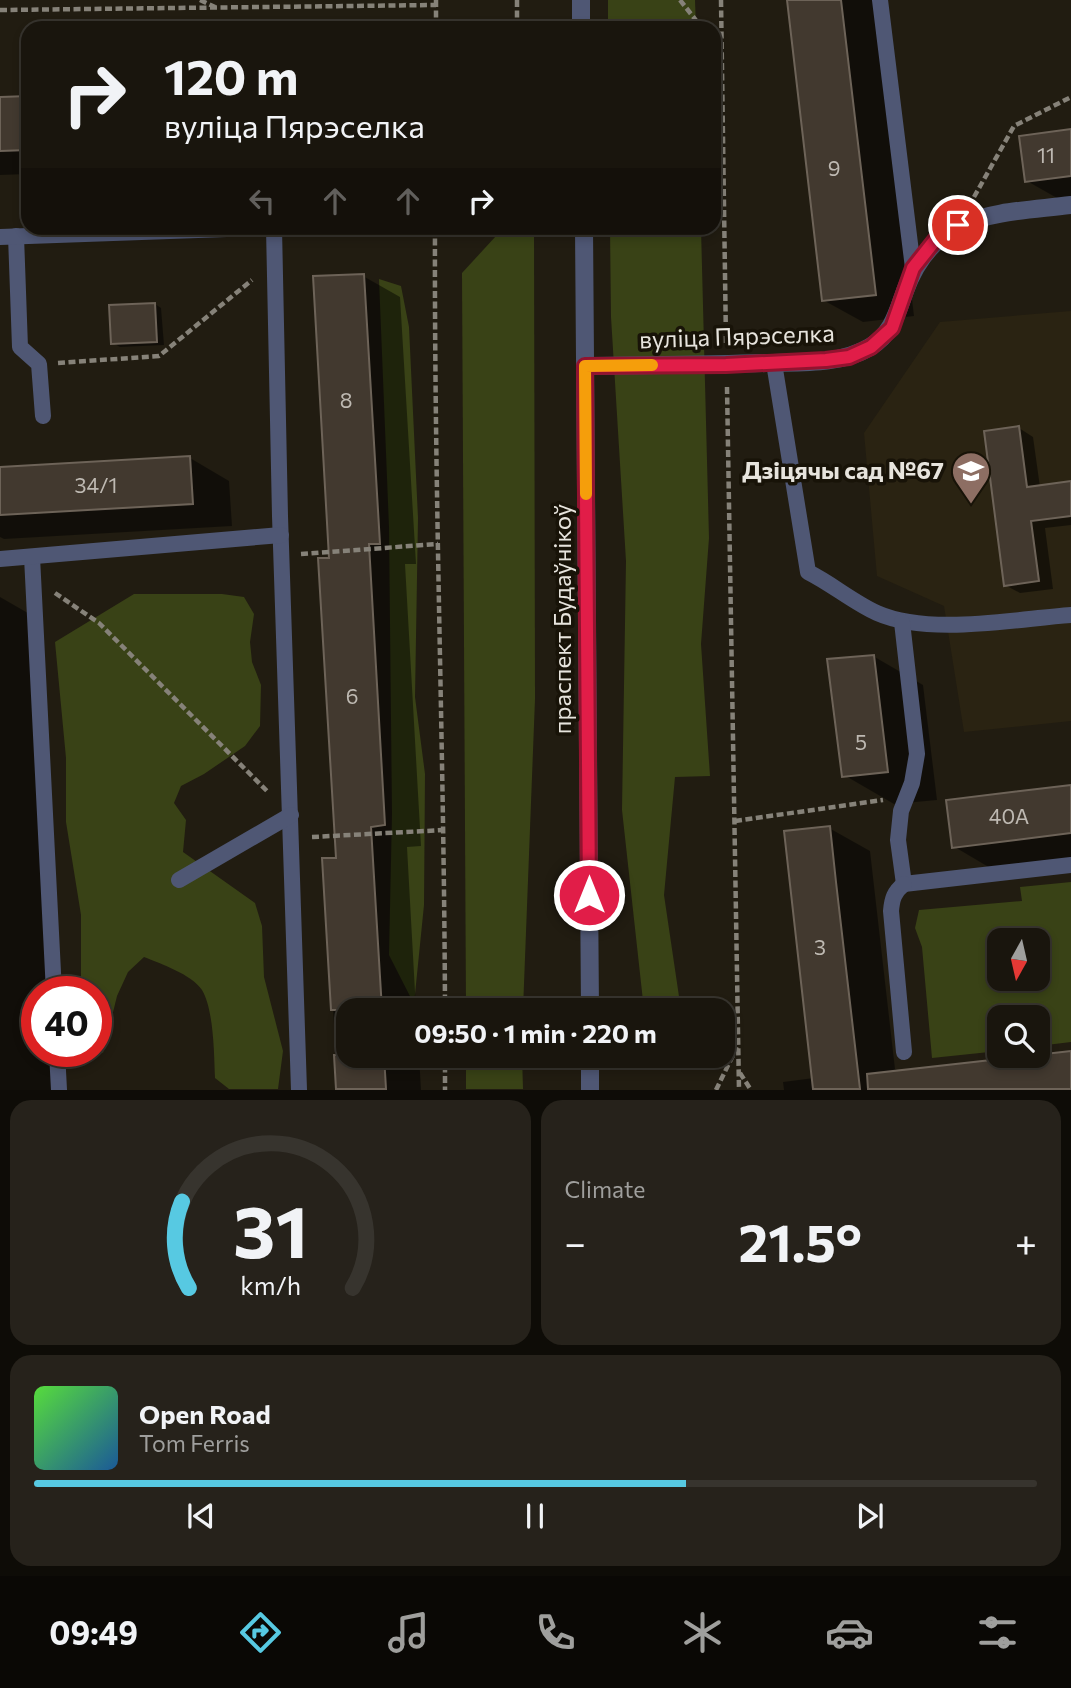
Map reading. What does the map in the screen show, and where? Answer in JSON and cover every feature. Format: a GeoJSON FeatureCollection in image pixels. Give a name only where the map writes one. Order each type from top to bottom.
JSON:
{"type":"FeatureCollection","features":[{"type":"Feature","properties":{"kind":"street"},"geometry":{"type":"LineString","coordinates":[[581,0],[581,21]]}},
{"type":"Feature","properties":{"kind":"street","name":"вуліца Пярэселка"},"geometry":{"type":"LineString","coordinates":[[585,366],[726,365],[849,357],[871,347],[892,328],[913,268],[936,239],[958,225],[999,214],[1071,205]]}},
{"type":"Feature","properties":{"kind":"street","name":"праспект Будаўнікоў"},"geometry":{"type":"LineString","coordinates":[[584,235],[590,998]]}},
{"type":"Feature","properties":{"kind":"street"},"geometry":{"type":"LineString","coordinates":[[590,1068],[590,1090]]}},
{"type":"Feature","properties":{"kind":"lane"},"geometry":{"type":"LineString","coordinates":[[880,0],[913,268]]}},
{"type":"Feature","properties":{"kind":"lane"},"geometry":{"type":"LineString","coordinates":[[39,235],[8,236],[20,347],[39,364],[43,416]]}},
{"type":"Feature","properties":{"kind":"lane"},"geometry":{"type":"LineString","coordinates":[[274,235],[299,1090]]}},
{"type":"Feature","properties":{"kind":"lane"},"geometry":{"type":"LineString","coordinates":[[774,363],[808,572],[876,613],[902,622],[947,625],[1071,615]]}},
{"type":"Feature","properties":{"kind":"lane"},"geometry":{"type":"LineString","coordinates":[[0,559],[281,535]]}},
{"type":"Feature","properties":{"kind":"lane"},"geometry":{"type":"LineString","coordinates":[[32,557],[53,976]]}},
{"type":"Feature","properties":{"kind":"lane"},"geometry":{"type":"LineString","coordinates":[[902,622],[917,754],[912,783],[901,811],[898,840],[904,884]]}},
{"type":"Feature","properties":{"kind":"lane"},"geometry":{"type":"LineString","coordinates":[[179,880],[291,815]]}},
{"type":"Feature","properties":{"kind":"lane"},"geometry":{"type":"LineString","coordinates":[[904,1052],[891,911],[897,890],[904,884],[1071,865]]}},
{"type":"Feature","properties":{"kind":"lane"},"geometry":{"type":"LineString","coordinates":[[58,1067],[59,1090]]}},
{"type":"Feature","properties":{"kind":"path"},"geometry":{"type":"LineString","coordinates":[[200,0],[216,8]]}},
{"type":"Feature","properties":{"kind":"path"},"geometry":{"type":"LineString","coordinates":[[517,0],[517,21]]}},
{"type":"Feature","properties":{"kind":"path"},"geometry":{"type":"LineString","coordinates":[[680,0],[696,21]]}},
{"type":"Feature","properties":{"kind":"path"},"geometry":{"type":"LineString","coordinates":[[721,0],[739,1090]]}},
{"type":"Feature","properties":{"kind":"path"},"geometry":{"type":"LineString","coordinates":[[0,10],[436,3],[436,21]]}},
{"type":"Feature","properties":{"kind":"path"},"geometry":{"type":"LineString","coordinates":[[958,225],[1014,126],[1071,97]]}},
{"type":"Feature","properties":{"kind":"path"},"geometry":{"type":"LineString","coordinates":[[435,235],[434,387],[444,830],[444,998]]}},
{"type":"Feature","properties":{"kind":"path"},"geometry":{"type":"LineString","coordinates":[[39,364],[159,356],[275,261]]}},
{"type":"Feature","properties":{"kind":"path"},"geometry":{"type":"LineString","coordinates":[[282,556],[438,544]]}},
{"type":"Feature","properties":{"kind":"path"},"geometry":{"type":"LineString","coordinates":[[33,578],[99,623],[291,815]]}},
{"type":"Feature","properties":{"kind":"path"},"geometry":{"type":"LineString","coordinates":[[735,821],[906,797]]}},
{"type":"Feature","properties":{"kind":"path"},"geometry":{"type":"LineString","coordinates":[[309,837],[444,830]]}},
{"type":"Feature","properties":{"kind":"path"},"geometry":{"type":"LineString","coordinates":[[716,1090],[738,1046]]}},
{"type":"Feature","properties":{"kind":"path"},"geometry":{"type":"LineString","coordinates":[[445,1068],[445,1090]]}},
{"type":"Feature","properties":{"kind":"path"},"geometry":{"type":"LineString","coordinates":[[739,1070],[751,1090]]}},
{"type":"Feature","properties":{"kind":"shaded area","name":"Дзіцячы сад №67"},"geometry":{"type":"Polygon","coordinates":[[[1071,311],[1071,721],[964,732],[944,606],[877,576],[864,433],[940,322],[1071,311]]]}},
{"type":"Feature","properties":{"kind":"green space"},"geometry":{"type":"Polygon","coordinates":[[[608,0],[695,0],[696,21],[608,21],[608,0]]]}},
{"type":"Feature","properties":{"kind":"green space"},"geometry":{"type":"Polygon","coordinates":[[[534,235],[535,699],[523,998],[466,998],[462,273],[496,236],[534,235]]]}},
{"type":"Feature","properties":{"kind":"green space"},"geometry":{"type":"Polygon","coordinates":[[[610,235],[701,235],[709,538],[701,644],[710,776],[675,777],[664,895],[679,998],[643,998],[622,810],[626,561],[611,317],[610,235]]]}},
{"type":"Feature","properties":{"kind":"green space"},"geometry":{"type":"Polygon","coordinates":[[[379,279],[401,286],[409,327],[418,518],[415,697],[425,774],[424,905],[415,998],[411,998],[389,955],[392,814],[389,527],[379,279]]]}},
{"type":"Feature","properties":{"kind":"green space"},"geometry":{"type":"Polygon","coordinates":[[[134,594],[222,594],[244,597],[254,614],[250,642],[252,662],[261,685],[260,726],[245,746],[181,786],[174,803],[186,820],[183,852],[255,903],[262,926],[264,977],[283,1051],[278,1089],[229,1089],[215,1078],[214,1045],[206,999],[197,984],[183,974],[144,957],[128,972],[117,996],[112,1016],[112,976],[81,976],[81,915],[66,822],[66,758],[55,642],[134,594]]]}},
{"type":"Feature","properties":{"kind":"green space"},"geometry":{"type":"Polygon","coordinates":[[[1071,882],[1071,1042],[1050,1045],[1050,1005],[987,1005],[987,1052],[932,1058],[922,947],[915,928],[919,910],[1022,901],[1020,887],[1071,882]]]}},
{"type":"Feature","properties":{"kind":"green space"},"geometry":{"type":"Polygon","coordinates":[[[466,1068],[522,1068],[523,1089],[466,1089],[466,1068]]]}},
{"type":"Feature","properties":{"kind":"building"},"geometry":{"type":"Polygon","coordinates":[[[787,0],[841,0],[876,295],[822,301],[787,0]]]}},
{"type":"Feature","properties":{"kind":"building"},"geometry":{"type":"Polygon","coordinates":[[[21,96],[21,150],[0,151],[0,97],[21,96]]]}},
{"type":"Feature","properties":{"kind":"building"},"geometry":{"type":"Polygon","coordinates":[[[1071,129],[1071,176],[1025,182],[1019,136],[1071,129]]]}},
{"type":"Feature","properties":{"kind":"building"},"geometry":{"type":"Polygon","coordinates":[[[364,274],[380,544],[369,544],[385,825],[371,827],[381,998],[336,998],[336,1010],[331,1010],[322,858],[336,858],[318,558],[329,558],[313,276],[364,274]]]}},
{"type":"Feature","properties":{"kind":"building"},"geometry":{"type":"Polygon","coordinates":[[[155,303],[157,342],[111,344],[109,305],[155,303]]]}},
{"type":"Feature","properties":{"kind":"building"},"geometry":{"type":"Polygon","coordinates":[[[1019,426],[1027,487],[1071,481],[1071,516],[1031,521],[1039,581],[1004,586],[984,431],[1019,426]]]}},
{"type":"Feature","properties":{"kind":"building"},"geometry":{"type":"Polygon","coordinates":[[[190,456],[193,504],[0,515],[0,467],[190,456]]]}},
{"type":"Feature","properties":{"kind":"building"},"geometry":{"type":"Polygon","coordinates":[[[874,655],[888,772],[842,777],[827,659],[874,655]]]}},
{"type":"Feature","properties":{"kind":"building"},"geometry":{"type":"Polygon","coordinates":[[[1071,785],[1071,833],[952,848],[946,800],[1071,785]]]}},
{"type":"Feature","properties":{"kind":"building"},"geometry":{"type":"Polygon","coordinates":[[[830,826],[860,1089],[813,1089],[784,831],[830,826]]]}},
{"type":"Feature","properties":{"kind":"building"},"geometry":{"type":"Polygon","coordinates":[[[1071,1051],[1071,1089],[868,1089],[867,1074],[987,1060],[987,1068],[1050,1068],[1050,1053],[1071,1051]]]}},
{"type":"Feature","properties":{"kind":"building"},"geometry":{"type":"Polygon","coordinates":[[[334,1055],[336,1068],[385,1068],[386,1089],[336,1089],[334,1055]]]}},
{"type":"Feature","properties":{"kind":"slow traffic"},"geometry":{"type":"LineString","coordinates":[[586,494],[585,366],[652,365]]}},
{"type":"Feature","properties":{"kind":"place","name":"Дзіцячы сад №67"},"geometry":{"type":"Point","coordinates":[971,505]}},
{"type":"Feature","properties":{"kind":"route"},"geometry":{"type":"LineString","coordinates":[[589,895],[585,366],[726,365],[849,357],[871,347],[892,328],[913,268],[936,239],[958,225]]}}]}
